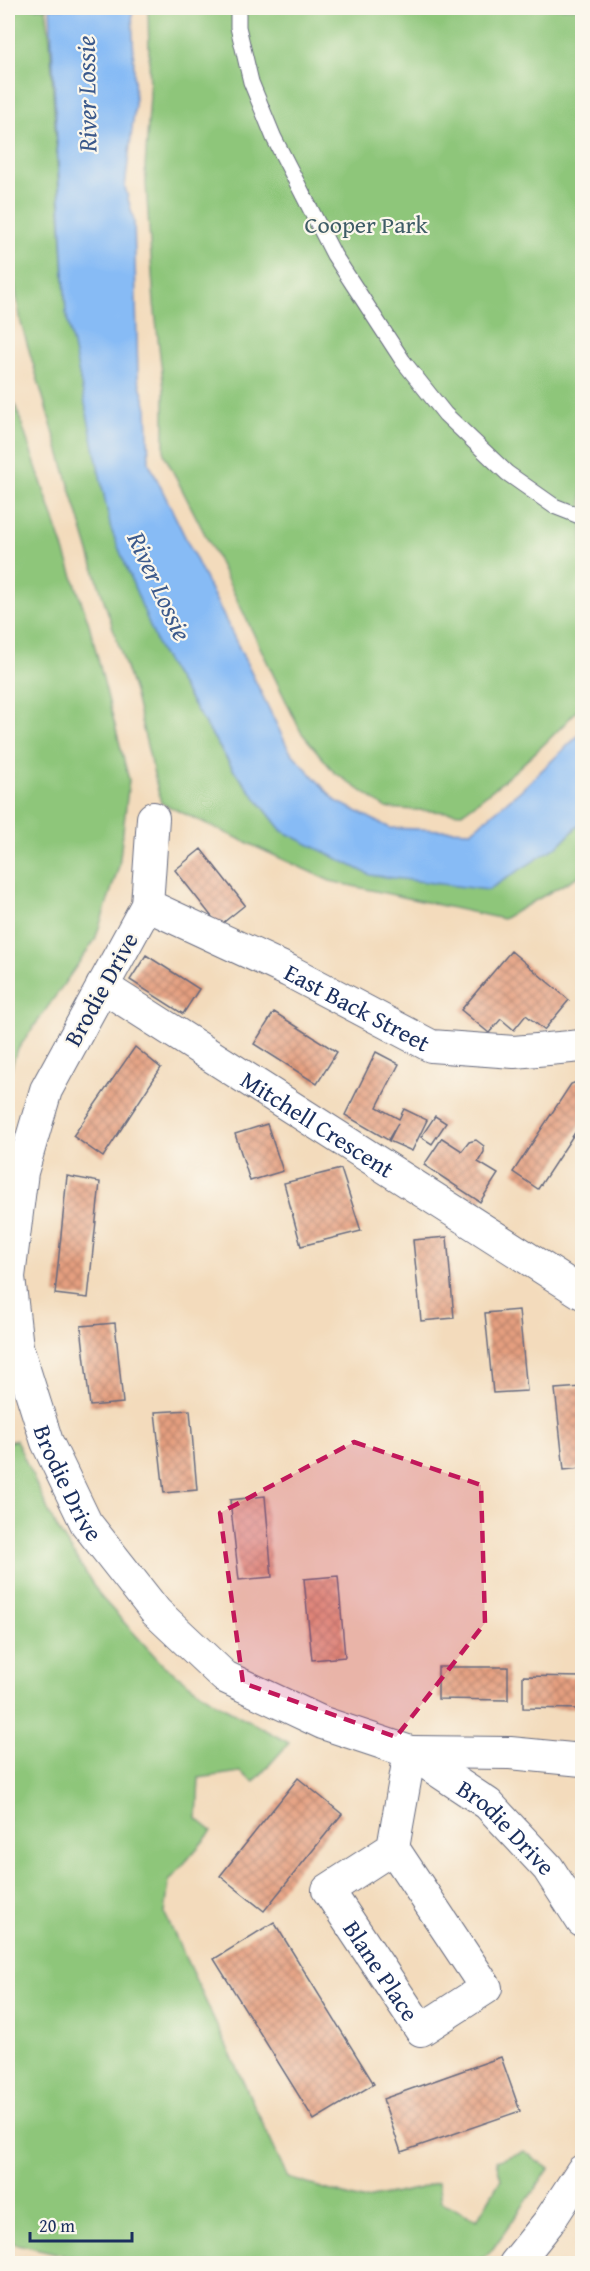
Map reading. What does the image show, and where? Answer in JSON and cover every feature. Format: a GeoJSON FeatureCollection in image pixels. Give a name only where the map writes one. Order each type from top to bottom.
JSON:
{"type":"FeatureCollection","features":[{"type":"Feature","properties":{"kind":"street","name":"Brodie Drive"},"geometry":{"type":"LineString","coordinates":[[153,818],[147,905],[46,1090],[22,1172],[9,1277],[17,1347],[47,1442],[86,1523],[156,1612],[225,1677],[323,1724],[410,1752],[488,1804],[548,1868],[582,1921]]}},
{"type":"Feature","properties":{"kind":"street","name":"East Back Street"},"geometry":{"type":"LineString","coordinates":[[147,905],[289,971],[431,1046],[514,1052],[582,1046]]}},
{"type":"Feature","properties":{"kind":"street","name":"Mitchell Crescent"},"geometry":{"type":"LineString","coordinates":[[102,986],[582,1293]]}},
{"type":"Feature","properties":{"kind":"street","name":"Mitchell Crescent"},"geometry":{"type":"LineString","coordinates":[[534,1263],[582,1317]]}},
{"type":"Feature","properties":{"kind":"street","name":"Brodie Drive"},"geometry":{"type":"LineString","coordinates":[[410,1752],[510,1753],[582,1761]]}},
{"type":"Feature","properties":{"kind":"street"},"geometry":{"type":"LineString","coordinates":[[393,1848],[410,1752]]}},
{"type":"Feature","properties":{"kind":"street","name":"Blane Place"},"geometry":{"type":"LineString","coordinates":[[393,1848],[486,1988],[421,2030],[328,1890],[393,1848]]}},
{"type":"Feature","properties":{"kind":"street"},"geometry":{"type":"LineString","coordinates":[[515,2264],[548,2223],[582,2171]]}},
{"type":"Feature","properties":{"kind":"lane"},"geometry":{"type":"LineString","coordinates":[[238,8],[238,27],[251,82],[274,138],[334,255],[403,361],[445,414],[507,473],[554,506],[582,517]]}},
{"type":"Feature","properties":{"kind":"highlighted area"},"geometry":{"type":"Polygon","coordinates":[[[354,1442],[481,1485],[485,1623],[396,1737],[243,1683],[220,1513],[354,1442]]]}},
{"type":"Feature","properties":{"kind":"green space"},"geometry":{"type":"Polygon","coordinates":[[[8,8],[46,8],[50,39],[66,312],[160,651],[233,769],[282,831],[559,845],[582,822],[582,874],[503,919],[330,881],[161,803],[134,692],[97,579],[21,323],[8,247],[8,8]]]}},
{"type":"Feature","properties":{"kind":"green space","name":"Cooper Park"},"geometry":{"type":"Polygon","coordinates":[[[148,8],[582,8],[582,705],[525,762],[462,813],[386,808],[334,772],[301,732],[164,454],[164,390],[154,303],[145,168],[150,95],[148,8]]]}},
{"type":"Feature","properties":{"kind":"green space"},"geometry":{"type":"Polygon","coordinates":[[[15,404],[89,624],[129,780],[119,866],[95,940],[16,1052],[8,1079],[8,419],[15,404]]]}},
{"type":"Feature","properties":{"kind":"green space"},"geometry":{"type":"Polygon","coordinates":[[[16,1440],[54,1523],[101,1597],[163,1665],[216,1703],[289,1743],[254,1782],[240,1772],[199,1778],[197,1819],[212,1831],[169,1881],[165,1914],[288,2178],[361,2200],[417,2189],[438,2182],[441,2202],[477,2220],[501,2179],[496,2161],[524,2151],[549,2169],[492,2250],[477,2263],[104,2264],[8,2242],[8,1442],[16,1440]]]}},
{"type":"Feature","properties":{"kind":"water","name":"River Lossie"},"geometry":{"type":"Polygon","coordinates":[[[50,8],[132,8],[135,104],[125,187],[134,221],[138,378],[147,408],[149,463],[289,750],[336,801],[390,828],[471,831],[520,791],[582,732],[582,822],[559,845],[488,890],[370,875],[282,831],[233,769],[160,651],[111,529],[66,312],[50,8]]]}},
{"type":"Feature","properties":{"kind":"building"},"geometry":{"type":"Polygon","coordinates":[[[201,849],[245,905],[219,926],[175,870],[201,849]]]}},
{"type":"Feature","properties":{"kind":"building"},"geometry":{"type":"Polygon","coordinates":[[[511,951],[569,1000],[544,1030],[526,1015],[514,1030],[501,1019],[489,1033],[461,1010],[511,951]]]}},
{"type":"Feature","properties":{"kind":"building"},"geometry":{"type":"Polygon","coordinates":[[[146,955],[199,989],[183,1014],[130,980],[146,955]]]}},
{"type":"Feature","properties":{"kind":"building"},"geometry":{"type":"Polygon","coordinates":[[[274,1012],[337,1052],[317,1084],[254,1044],[274,1012]]]}},
{"type":"Feature","properties":{"kind":"building"},"geometry":{"type":"Polygon","coordinates":[[[135,1047],[161,1068],[103,1157],[73,1136],[135,1047]]]}},
{"type":"Feature","properties":{"kind":"building"},"geometry":{"type":"Polygon","coordinates":[[[376,1052],[399,1064],[377,1107],[399,1119],[404,1109],[427,1120],[412,1151],[389,1141],[398,1123],[388,1140],[345,1115],[376,1052]]]}},
{"type":"Feature","properties":{"kind":"building"},"geometry":{"type":"Polygon","coordinates":[[[582,1080],[582,1122],[538,1189],[513,1172],[571,1084],[582,1080]]]}},
{"type":"Feature","properties":{"kind":"building"},"geometry":{"type":"Polygon","coordinates":[[[435,1116],[446,1123],[432,1144],[421,1137],[435,1116]]]}},
{"type":"Feature","properties":{"kind":"building"},"geometry":{"type":"Polygon","coordinates":[[[267,1124],[283,1171],[250,1181],[235,1134],[267,1124]]]}},
{"type":"Feature","properties":{"kind":"building"},"geometry":{"type":"Polygon","coordinates":[[[442,1138],[462,1151],[469,1142],[476,1140],[484,1146],[484,1152],[478,1162],[498,1174],[480,1202],[424,1165],[442,1138]]]}},
{"type":"Feature","properties":{"kind":"building"},"geometry":{"type":"Polygon","coordinates":[[[341,1169],[361,1231],[301,1246],[284,1183],[341,1169]]]}},
{"type":"Feature","properties":{"kind":"building"},"geometry":{"type":"Polygon","coordinates":[[[67,1176],[100,1182],[88,1298],[55,1294],[67,1176]]]}},
{"type":"Feature","properties":{"kind":"building"},"geometry":{"type":"Polygon","coordinates":[[[447,1237],[454,1318],[421,1321],[413,1240],[447,1237]]]}},
{"type":"Feature","properties":{"kind":"building"},"geometry":{"type":"Polygon","coordinates":[[[519,1310],[527,1391],[493,1393],[485,1313],[519,1310]]]}},
{"type":"Feature","properties":{"kind":"building"},"geometry":{"type":"Polygon","coordinates":[[[115,1323],[123,1403],[90,1406],[81,1326],[115,1323]]]}},
{"type":"Feature","properties":{"kind":"building"},"geometry":{"type":"Polygon","coordinates":[[[582,1387],[582,1468],[564,1470],[555,1389],[582,1387]]]}},
{"type":"Feature","properties":{"kind":"building"},"geometry":{"type":"Polygon","coordinates":[[[190,1410],[197,1490],[164,1493],[155,1412],[190,1410]]]}},
{"type":"Feature","properties":{"kind":"building"},"geometry":{"type":"Polygon","coordinates":[[[265,1496],[272,1577],[239,1580],[230,1500],[265,1496]]]}},
{"type":"Feature","properties":{"kind":"building"},"geometry":{"type":"Polygon","coordinates":[[[338,1576],[345,1657],[312,1660],[304,1579],[338,1576]]]}},
{"type":"Feature","properties":{"kind":"building"},"geometry":{"type":"Polygon","coordinates":[[[438,1667],[508,1667],[508,1700],[438,1699],[438,1667]]]}},
{"type":"Feature","properties":{"kind":"building"},"geometry":{"type":"Polygon","coordinates":[[[523,1676],[582,1677],[582,1709],[523,1708],[523,1676]]]}},
{"type":"Feature","properties":{"kind":"building"},"geometry":{"type":"Polygon","coordinates":[[[298,1778],[342,1814],[264,1911],[220,1876],[298,1778]]]}},
{"type":"Feature","properties":{"kind":"building"},"geometry":{"type":"Polygon","coordinates":[[[274,1922],[374,2084],[314,2120],[214,1959],[274,1922]]]}},
{"type":"Feature","properties":{"kind":"building"},"geometry":{"type":"Polygon","coordinates":[[[501,2057],[520,2111],[401,2152],[383,2099],[501,2057]]]}}]}
